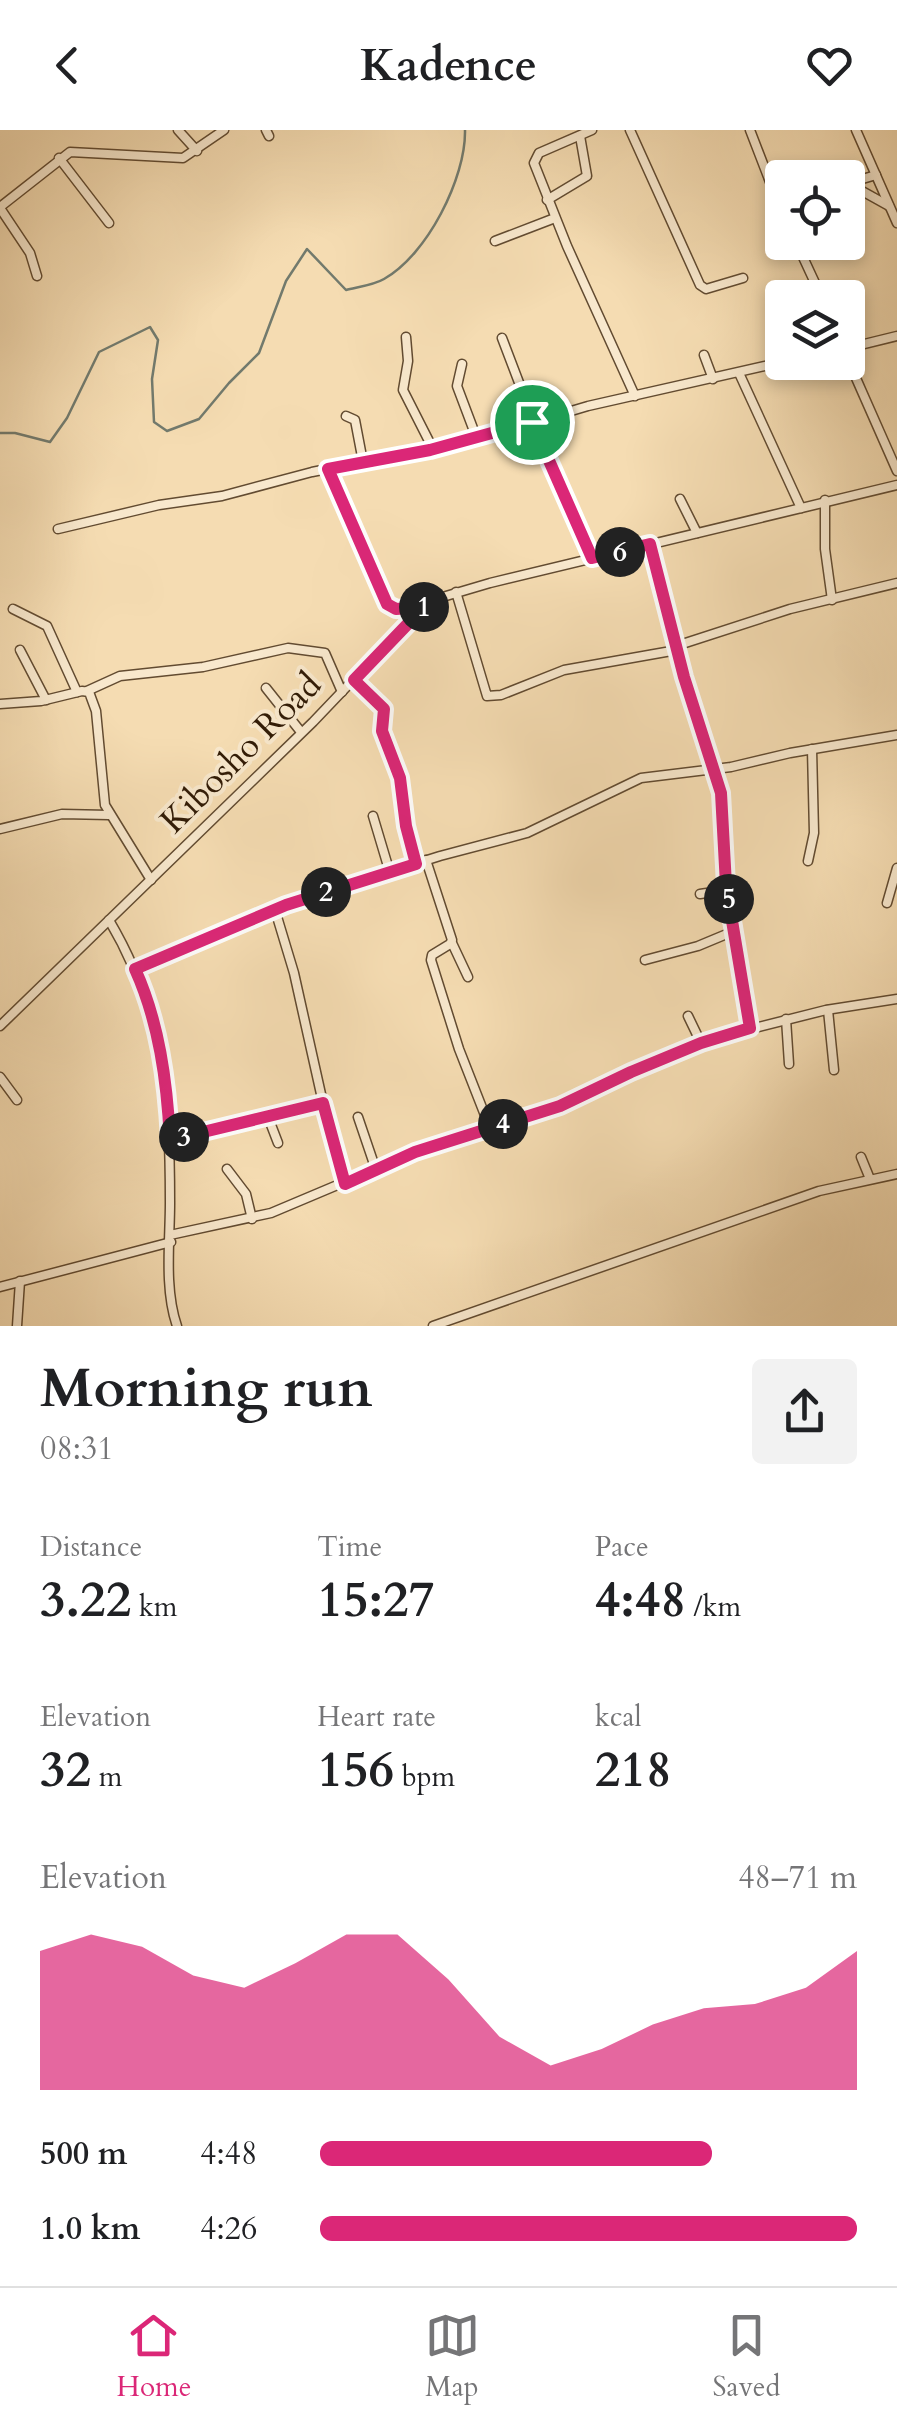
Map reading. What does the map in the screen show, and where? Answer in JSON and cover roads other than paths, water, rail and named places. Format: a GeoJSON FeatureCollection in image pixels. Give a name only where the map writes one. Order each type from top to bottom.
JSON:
{"type":"FeatureCollection","features":[{"type":"Feature","properties":{"kind":"street"},"geometry":{"type":"LineString","coordinates":[[178,130],[197,151]]}},
{"type":"Feature","properties":{"kind":"street"},"geometry":{"type":"LineString","coordinates":[[37,276],[30,254],[0,208],[58,158],[81,150],[183,158],[224,130]]}},
{"type":"Feature","properties":{"kind":"street"},"geometry":{"type":"LineString","coordinates":[[592,130],[539,153],[534,159],[547,200],[636,396]]}},
{"type":"Feature","properties":{"kind":"street"},"geometry":{"type":"LineString","coordinates":[[630,130],[702,288],[744,278]]}},
{"type":"Feature","properties":{"kind":"street"},"geometry":{"type":"LineString","coordinates":[[750,130],[765,169]]}},
{"type":"Feature","properties":{"kind":"street"},"geometry":{"type":"LineString","coordinates":[[856,130],[897,223]]}},
{"type":"Feature","properties":{"kind":"street"},"geometry":{"type":"LineString","coordinates":[[547,200],[587,176],[580,136]]}},
{"type":"Feature","properties":{"kind":"street"},"geometry":{"type":"LineString","coordinates":[[58,158],[109,224]]}},
{"type":"Feature","properties":{"kind":"street"},"geometry":{"type":"LineString","coordinates":[[865,178],[876,175]]}},
{"type":"Feature","properties":{"kind":"street"},"geometry":{"type":"LineString","coordinates":[[865,193],[890,206]]}},
{"type":"Feature","properties":{"kind":"street"},"geometry":{"type":"LineString","coordinates":[[495,241],[555,218]]}},
{"type":"Feature","properties":{"kind":"street"},"geometry":{"type":"LineString","coordinates":[[865,344],[897,336]]}},
{"type":"Feature","properties":{"kind":"street"},"geometry":{"type":"LineString","coordinates":[[406,338],[408,361],[403,390],[432,449]]}},
{"type":"Feature","properties":{"kind":"street"},"geometry":{"type":"LineString","coordinates":[[502,338],[533,422],[592,558]]}},
{"type":"Feature","properties":{"kind":"street"},"geometry":{"type":"LineString","coordinates":[[704,354],[713,379]]}},
{"type":"Feature","properties":{"kind":"street"},"geometry":{"type":"LineString","coordinates":[[462,364],[457,386],[477,439]]}},
{"type":"Feature","properties":{"kind":"street"},"geometry":{"type":"LineString","coordinates":[[58,529],[477,439],[765,366]]}},
{"type":"Feature","properties":{"kind":"street"},"geometry":{"type":"LineString","coordinates":[[739,373],[801,508]]}},
{"type":"Feature","properties":{"kind":"street"},"geometry":{"type":"LineString","coordinates":[[857,380],[897,471]]}},
{"type":"Feature","properties":{"kind":"street"},"geometry":{"type":"LineString","coordinates":[[346,416],[355,420],[363,462]]}},
{"type":"Feature","properties":{"kind":"street"},"geometry":{"type":"LineString","coordinates":[[328,469],[387,604],[396,609],[424,607]]}},
{"type":"Feature","properties":{"kind":"street","name":"Kibosho Road"},"geometry":{"type":"LineString","coordinates":[[0,1026],[302,732],[424,607],[456,592],[897,484]]}},
{"type":"Feature","properties":{"kind":"street"},"geometry":{"type":"LineString","coordinates":[[680,499],[697,533]]}},
{"type":"Feature","properties":{"kind":"street"},"geometry":{"type":"LineString","coordinates":[[824,500],[832,600]]}},
{"type":"Feature","properties":{"kind":"street"},"geometry":{"type":"LineString","coordinates":[[650,544],[722,802],[727,890],[750,1028]]}},
{"type":"Feature","properties":{"kind":"street"},"geometry":{"type":"LineString","coordinates":[[456,592],[487,696],[501,695],[564,670],[676,648],[790,609],[897,584]]}},
{"type":"Feature","properties":{"kind":"street"},"geometry":{"type":"LineString","coordinates":[[13,609],[47,626],[82,692],[92,696],[105,805],[151,880]]}},
{"type":"Feature","properties":{"kind":"street"},"geometry":{"type":"LineString","coordinates":[[0,704],[46,700],[82,692],[120,676],[203,668],[288,648],[324,653],[342,692]]}},
{"type":"Feature","properties":{"kind":"street"},"geometry":{"type":"LineString","coordinates":[[20,650],[46,700]]}},
{"type":"Feature","properties":{"kind":"street"},"geometry":{"type":"LineString","coordinates":[[354,680],[384,709],[382,731],[400,778],[416,864]]}},
{"type":"Feature","properties":{"kind":"street"},"geometry":{"type":"LineString","coordinates":[[266,688],[302,732]]}},
{"type":"Feature","properties":{"kind":"street"},"geometry":{"type":"LineString","coordinates":[[135,969],[275,910],[426,860],[526,833],[641,778],[715,770],[897,735]]}},
{"type":"Feature","properties":{"kind":"street"},"geometry":{"type":"LineString","coordinates":[[808,861],[814,833],[812,749]]}},
{"type":"Feature","properties":{"kind":"street"},"geometry":{"type":"LineString","coordinates":[[0,829],[62,814],[110,815]]}},
{"type":"Feature","properties":{"kind":"street"},"geometry":{"type":"LineString","coordinates":[[373,816],[390,873]]}},
{"type":"Feature","properties":{"kind":"street"},"geometry":{"type":"LineString","coordinates":[[426,860],[452,943],[468,977]]}},
{"type":"Feature","properties":{"kind":"street"},"geometry":{"type":"LineString","coordinates":[[886,902],[897,868]]}},
{"type":"Feature","properties":{"kind":"street"},"geometry":{"type":"LineString","coordinates":[[700,894],[727,890]]}},
{"type":"Feature","properties":{"kind":"street"},"geometry":{"type":"LineString","coordinates":[[275,910],[345,1184]]}},
{"type":"Feature","properties":{"kind":"street"},"geometry":{"type":"LineString","coordinates":[[109,920],[135,969],[157,1034],[170,1140],[172,1307],[177,1326]]}},
{"type":"Feature","properties":{"kind":"street"},"geometry":{"type":"LineString","coordinates":[[645,960],[698,946],[734,931]]}},
{"type":"Feature","properties":{"kind":"street"},"geometry":{"type":"LineString","coordinates":[[452,943],[432,955],[431,960],[459,1049],[490,1128]]}},
{"type":"Feature","properties":{"kind":"street"},"geometry":{"type":"LineString","coordinates":[[0,1287],[170,1238],[252,1219],[430,1146],[560,1106],[701,1043],[786,1019],[897,1000]]}},
{"type":"Feature","properties":{"kind":"street"},"geometry":{"type":"LineString","coordinates":[[828,1010],[834,1070]]}},
{"type":"Feature","properties":{"kind":"street"},"geometry":{"type":"LineString","coordinates":[[688,1016],[701,1043]]}},
{"type":"Feature","properties":{"kind":"street"},"geometry":{"type":"LineString","coordinates":[[786,1019],[789,1064]]}},
{"type":"Feature","properties":{"kind":"street"},"geometry":{"type":"LineString","coordinates":[[0,1077],[17,1100]]}},
{"type":"Feature","properties":{"kind":"street"},"geometry":{"type":"LineString","coordinates":[[170,1140],[323,1103]]}},
{"type":"Feature","properties":{"kind":"street"},"geometry":{"type":"LineString","coordinates":[[268,1117],[278,1143]]}},
{"type":"Feature","properties":{"kind":"street"},"geometry":{"type":"LineString","coordinates":[[358,1118],[376,1170]]}},
{"type":"Feature","properties":{"kind":"street"},"geometry":{"type":"LineString","coordinates":[[860,1157],[870,1179]]}},
{"type":"Feature","properties":{"kind":"street"},"geometry":{"type":"LineString","coordinates":[[228,1169],[246,1194],[252,1219]]}},
{"type":"Feature","properties":{"kind":"street"},"geometry":{"type":"LineString","coordinates":[[433,1326],[819,1191],[897,1174]]}},
{"type":"Feature","properties":{"kind":"street"},"geometry":{"type":"LineString","coordinates":[[17,1326],[20,1281]]}},
{"type":"Feature","properties":{"kind":"waterway"},"geometry":{"type":"LineString","coordinates":[[0,433],[50,442],[67,418],[99,352],[150,327],[158,340],[152,379],[154,422],[167,431],[199,419],[259,353],[286,281],[307,249],[346,290],[384,279],[415,252],[451,192],[464,149],[465,130]]}}]}
